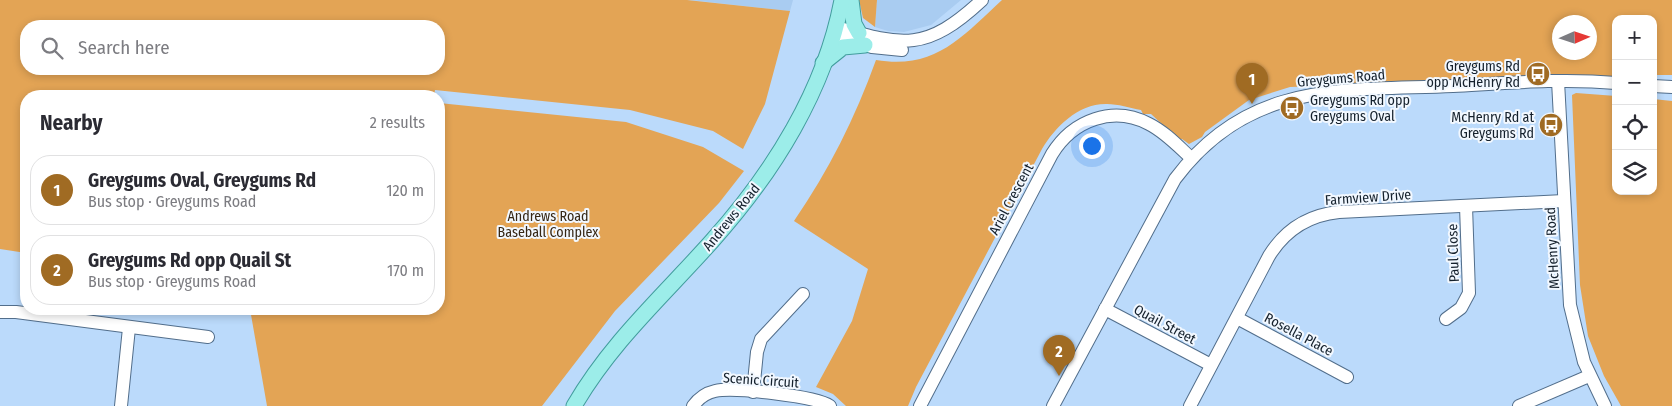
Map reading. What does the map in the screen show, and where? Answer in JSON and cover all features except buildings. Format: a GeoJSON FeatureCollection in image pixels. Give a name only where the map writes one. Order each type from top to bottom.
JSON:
{"type":"FeatureCollection","features":[{"type":"Feature","properties":{"kind":"main road","name":"Andrews Road"},"geometry":{"type":"LineString","coordinates":[[574,406],[597,370],[625,334],[738,211],[788,138],[824,63],[842,0]]}},
{"type":"Feature","properties":{"kind":"main road"},"geometry":{"type":"LineString","coordinates":[[824,63],[843,47],[862,39],[854,24],[851,0]]}},
{"type":"Feature","properties":{"kind":"street"},"geometry":{"type":"LineString","coordinates":[[834,31],[862,39],[895,42],[915,41],[933,36],[960,20],[982,0]]}},
{"type":"Feature","properties":{"kind":"street","name":"Greygums Road"},"geometry":{"type":"LineString","coordinates":[[1054,406],[1165,196],[1191,158],[1221,132],[1244,118],[1273,104],[1304,95],[1339,91],[1558,81],[1612,83]]}},
{"type":"Feature","properties":{"kind":"street","name":"McHenry Road"},"geometry":{"type":"LineString","coordinates":[[1558,81],[1570,305],[1579,346],[1589,376],[1605,406]]}},
{"type":"Feature","properties":{"kind":"street"},"geometry":{"type":"LineString","coordinates":[[1657,86],[1672,87]]}},
{"type":"Feature","properties":{"kind":"street","name":"Ariel Crescent"},"geometry":{"type":"LineString","coordinates":[[920,406],[1052,154],[1065,136],[1092,120],[1106,116],[1127,116],[1155,127],[1191,158]]}},
{"type":"Feature","properties":{"kind":"street","name":"Farmview Drive"},"geometry":{"type":"LineString","coordinates":[[1190,406],[1272,251],[1286,235],[1307,220],[1332,213],[1564,202]]}},
{"type":"Feature","properties":{"kind":"street","name":"Paul Close"},"geometry":{"type":"LineString","coordinates":[[1446,319],[1461,308],[1469,293],[1466,206]]}},
{"type":"Feature","properties":{"kind":"street"},"geometry":{"type":"LineString","coordinates":[[753,392],[756,352],[760,339],[803,294]]}},
{"type":"Feature","properties":{"kind":"street","name":"Quail Street"},"geometry":{"type":"LineString","coordinates":[[1105,309],[1211,366]]}},
{"type":"Feature","properties":{"kind":"street"},"geometry":{"type":"LineString","coordinates":[[0,312],[20,313]]}},
{"type":"Feature","properties":{"kind":"street"},"geometry":{"type":"LineString","coordinates":[[35,315],[208,337]]}},
{"type":"Feature","properties":{"kind":"street","name":"Rosella Place"},"geometry":{"type":"LineString","coordinates":[[1237,318],[1347,377]]}},
{"type":"Feature","properties":{"kind":"street"},"geometry":{"type":"LineString","coordinates":[[121,406],[129,328]]}},
{"type":"Feature","properties":{"kind":"street"},"geometry":{"type":"LineString","coordinates":[[1519,406],[1589,376]]}},
{"type":"Feature","properties":{"kind":"street","name":"Scenic Circuit"},"geometry":{"type":"LineString","coordinates":[[693,406],[703,397],[716,391],[753,392],[812,399],[830,406]]}},
{"type":"Feature","properties":{"kind":"shaded area"},"geometry":{"type":"Polygon","coordinates":[[[690,0],[793,0],[790,11],[690,0]]]}},
{"type":"Feature","properties":{"kind":"shaded area"},"geometry":{"type":"Polygon","coordinates":[[[877,0],[961,0],[931,25],[904,32],[888,31],[875,27],[877,0]]]}},
{"type":"Feature","properties":{"kind":"green space"},"geometry":{"type":"Polygon","coordinates":[[[0,0],[687,0],[790,11],[765,104],[743,149],[713,131],[630,110],[445,90],[20,90],[20,252],[0,249],[0,0]]]}},
{"type":"Feature","properties":{"kind":"green space"},"geometry":{"type":"Polygon","coordinates":[[[859,0],[877,0],[875,27],[863,18],[859,0]]]}},
{"type":"Feature","properties":{"kind":"green space"},"geometry":{"type":"Polygon","coordinates":[[[1002,0],[1672,0],[1672,75],[1657,75],[1657,15],[1612,15],[1612,76],[1290,87],[1249,100],[1205,132],[1202,137],[1189,144],[1182,139],[1179,140],[1151,114],[1143,114],[1141,110],[1111,104],[1087,108],[1078,112],[1061,125],[1042,149],[916,387],[908,406],[846,406],[833,394],[816,387],[852,321],[868,269],[794,221],[819,182],[840,143],[876,60],[897,62],[915,60],[931,55],[946,48],[974,26],[1002,0]]]}},
{"type":"Feature","properties":{"kind":"green space"},"geometry":{"type":"Polygon","coordinates":[[[1576,93],[1612,96],[1612,195],[1657,195],[1657,99],[1672,101],[1672,406],[1621,406],[1604,376],[1588,336],[1580,285],[1572,95],[1576,93]]]}},
{"type":"Feature","properties":{"kind":"green space","name":"Andrews Road Baseball Complex"},"geometry":{"type":"Polygon","coordinates":[[[445,104],[626,122],[703,147],[744,171],[719,203],[615,311],[542,406],[267,406],[251,315],[445,315],[445,104]]]}},
{"type":"Feature","properties":{"kind":"place","name":"Greygums Rd opp McHenry Rd"},"geometry":{"type":"Point","coordinates":[1538,74]}},
{"type":"Feature","properties":{"kind":"place","name":"Greygums Oval, Greygums Rd"},"geometry":{"type":"Point","coordinates":[1252,104]}},
{"type":"Feature","properties":{"kind":"place","name":"Greygums Rd opp Greygums Oval"},"geometry":{"type":"Point","coordinates":[1292,108]}},
{"type":"Feature","properties":{"kind":"place","name":"McHenry Rd at Greygums Rd"},"geometry":{"type":"Point","coordinates":[1551,125]}},
{"type":"Feature","properties":{"kind":"place","name":"Greygums Rd opp Quail St"},"geometry":{"type":"Point","coordinates":[1059,376]}}]}
